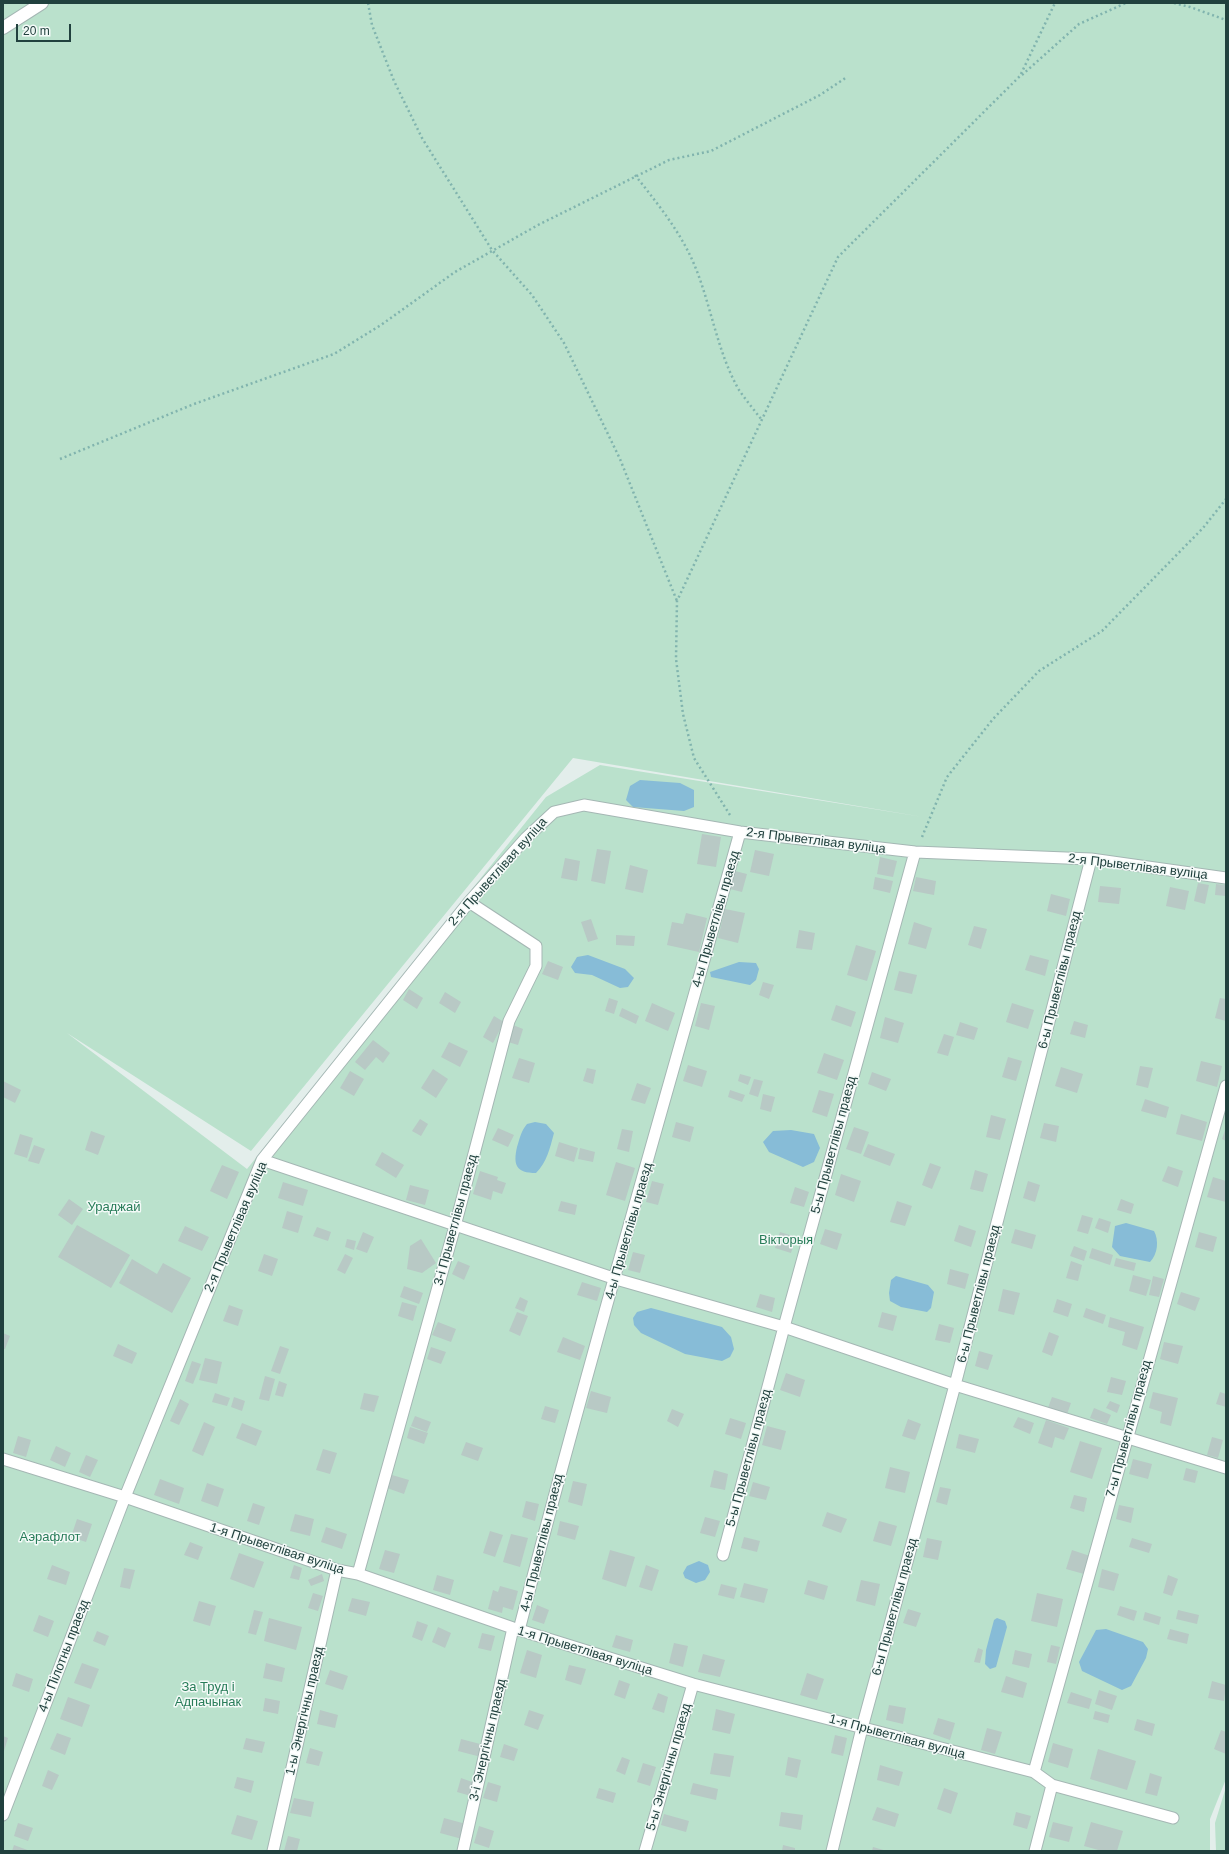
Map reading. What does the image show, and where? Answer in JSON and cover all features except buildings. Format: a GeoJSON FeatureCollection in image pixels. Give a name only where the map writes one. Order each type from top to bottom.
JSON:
{"type":"FeatureCollection","features":[{"type":"Feature","properties":{"kind":"street"},"geometry":{"type":"LineString","coordinates":[[3,28],[42,3]]}},
{"type":"Feature","properties":{"kind":"lane","name":"2-я Прыветлівая вуліца"},"geometry":{"type":"LineString","coordinates":[[125,1497],[262,1160],[469,902],[526,838],[554,812],[584,805],[740,832],[915,852],[1091,859],[1226,878]]}},
{"type":"Feature","properties":{"kind":"lane","name":"4-ы Прыветлівы праезд"},"geometry":{"type":"LineString","coordinates":[[516,1629],[616,1278],[740,832]]}},
{"type":"Feature","properties":{"kind":"lane","name":"5-ы Прыветлівы праезд"},"geometry":{"type":"LineString","coordinates":[[723,1555],[784,1327],[915,852]]}},
{"type":"Feature","properties":{"kind":"lane","name":"6-ы Прыветлівы праезд"},"geometry":{"type":"LineString","coordinates":[[832,1851],[862,1728],[956,1385],[1091,859]]}},
{"type":"Feature","properties":{"kind":"lane","name":"3-і Прыветлівы праезд"},"geometry":{"type":"LineString","coordinates":[[358,1574],[455,1226],[509,1021],[536,966],[536,946],[469,902]]}},
{"type":"Feature","properties":{"kind":"lane","name":"7-ы Прыветлівы праезд"},"geometry":{"type":"LineString","coordinates":[[1034,1772],[1226,1086]]}},
{"type":"Feature","properties":{"kind":"lane"},"geometry":{"type":"LineString","coordinates":[[262,1160],[455,1226],[616,1278],[784,1327],[956,1385],[1126,1439],[1226,1468]]}},
{"type":"Feature","properties":{"kind":"lane","name":"1-я Прыветлівая вуліца"},"geometry":{"type":"LineString","coordinates":[[3,1459],[125,1497],[337,1570],[358,1574],[516,1629],[693,1684],[1034,1772],[1052,1785],[1173,1818]]}},
{"type":"Feature","properties":{"kind":"lane","name":"4-ы Пілотны праезд"},"geometry":{"type":"LineString","coordinates":[[3,1815],[125,1497]]}},
{"type":"Feature","properties":{"kind":"lane","name":"1-ы Энергічны праезд"},"geometry":{"type":"LineString","coordinates":[[273,1851],[337,1570]]}},
{"type":"Feature","properties":{"kind":"lane","name":"3-і Энергічны праезд"},"geometry":{"type":"LineString","coordinates":[[463,1851],[516,1629]]}},
{"type":"Feature","properties":{"kind":"lane","name":"5-ы Энергічны праезд"},"geometry":{"type":"LineString","coordinates":[[645,1851],[693,1684]]}},
{"type":"Feature","properties":{"kind":"lane"},"geometry":{"type":"LineString","coordinates":[[1035,1851],[1052,1785]]}},
{"type":"Feature","properties":{"kind":"path"},"geometry":{"type":"LineString","coordinates":[[368,3],[372,25],[394,80],[422,138],[492,250],[532,295],[564,343],[620,459],[677,601],[677,667],[682,714],[694,758],[740,832]]}},
{"type":"Feature","properties":{"kind":"path"},"geometry":{"type":"LineString","coordinates":[[1020,76],[1055,3]]}},
{"type":"Feature","properties":{"kind":"path"},"geometry":{"type":"LineString","coordinates":[[677,601],[761,419],[838,258],[1020,76],[1079,24],[1126,3]]}},
{"type":"Feature","properties":{"kind":"path"},"geometry":{"type":"LineString","coordinates":[[1174,3],[1226,20]]}},
{"type":"Feature","properties":{"kind":"path"},"geometry":{"type":"LineString","coordinates":[[60,459],[194,404],[334,354],[381,325],[455,272],[492,250],[635,175],[668,160],[711,151],[820,95],[847,77]]}},
{"type":"Feature","properties":{"kind":"path"},"geometry":{"type":"LineString","coordinates":[[635,175],[661,208],[693,262],[705,292],[724,356],[739,390],[761,419]]}},
{"type":"Feature","properties":{"kind":"path"},"geometry":{"type":"LineString","coordinates":[[915,852],[947,777],[993,719],[1039,671],[1102,631],[1203,528],[1226,499]]}},
{"type":"Feature","properties":{"kind":"green space"},"geometry":{"type":"Polygon","coordinates":[[[3,3],[1226,3],[1226,1779],[1210,1819],[1210,1851],[3,1851],[3,3]],[[573,758],[251,1151],[67,1033],[247,1169],[546,797],[600,765],[923,817],[573,758]]]}},
{"type":"Feature","properties":{"kind":"green space"},"geometry":{"type":"Polygon","coordinates":[[[1226,1787],[1226,1851],[1216,1851],[1215,1823],[1226,1787]]]}},
{"type":"Feature","properties":{"kind":"water"},"geometry":{"type":"Polygon","coordinates":[[[640,780],[680,783],[694,790],[694,807],[684,811],[633,807],[626,800],[630,786],[640,780]]]}},
{"type":"Feature","properties":{"kind":"water"},"geometry":{"type":"Polygon","coordinates":[[[588,955],[625,969],[634,978],[628,987],[620,988],[592,975],[575,973],[571,967],[577,957],[588,955]]]}},
{"type":"Feature","properties":{"kind":"water"},"geometry":{"type":"Polygon","coordinates":[[[739,962],[756,963],[759,969],[756,980],[750,985],[711,977],[710,972],[739,962]]]}},
{"type":"Feature","properties":{"kind":"water"},"geometry":{"type":"Polygon","coordinates":[[[535,1122],[546,1124],[554,1133],[540,1169],[536,1173],[529,1173],[520,1170],[515,1159],[523,1129],[527,1124],[535,1122]]]}},
{"type":"Feature","properties":{"kind":"water"},"geometry":{"type":"Polygon","coordinates":[[[791,1130],[814,1134],[820,1148],[814,1162],[803,1167],[769,1152],[763,1142],[773,1131],[791,1130]]]}},
{"type":"Feature","properties":{"kind":"water"},"geometry":{"type":"Polygon","coordinates":[[[1126,1223],[1154,1231],[1157,1239],[1157,1247],[1155,1255],[1150,1262],[1120,1256],[1112,1247],[1115,1226],[1126,1223]]]}},
{"type":"Feature","properties":{"kind":"water"},"geometry":{"type":"Polygon","coordinates":[[[896,1276],[928,1285],[934,1292],[931,1308],[927,1312],[901,1307],[890,1301],[889,1293],[891,1280],[896,1276]]]}},
{"type":"Feature","properties":{"kind":"water"},"geometry":{"type":"Polygon","coordinates":[[[651,1308],[722,1327],[731,1337],[734,1349],[730,1357],[722,1361],[685,1354],[641,1333],[634,1325],[633,1318],[637,1312],[651,1308]]]}},
{"type":"Feature","properties":{"kind":"water"},"geometry":{"type":"Polygon","coordinates":[[[699,1561],[708,1565],[710,1572],[705,1580],[696,1583],[685,1578],[683,1573],[687,1566],[699,1561]]]}},
{"type":"Feature","properties":{"kind":"water"},"geometry":{"type":"Polygon","coordinates":[[[997,1618],[1005,1621],[1007,1627],[996,1667],[990,1669],[985,1664],[986,1650],[994,1620],[997,1618]]]}},
{"type":"Feature","properties":{"kind":"water"},"geometry":{"type":"Polygon","coordinates":[[[1106,1629],[1143,1642],[1148,1649],[1146,1658],[1131,1686],[1122,1690],[1082,1671],[1079,1662],[1096,1630],[1106,1629]]]}},
{"type":"Feature","properties":{"kind":"park label","name":"Ураджай"},"geometry":{"type":"Point","coordinates":[114,1207]}},
{"type":"Feature","properties":{"kind":"park label","name":"Вікторыя"},"geometry":{"type":"Point","coordinates":[786,1240]}},
{"type":"Feature","properties":{"kind":"park label","name":"Аэрафлот"},"geometry":{"type":"Point","coordinates":[50,1537]}},
{"type":"Feature","properties":{"kind":"park label","name":"За Труд і Адпачынак"},"geometry":{"type":"Point","coordinates":[208,1694]}}]}
